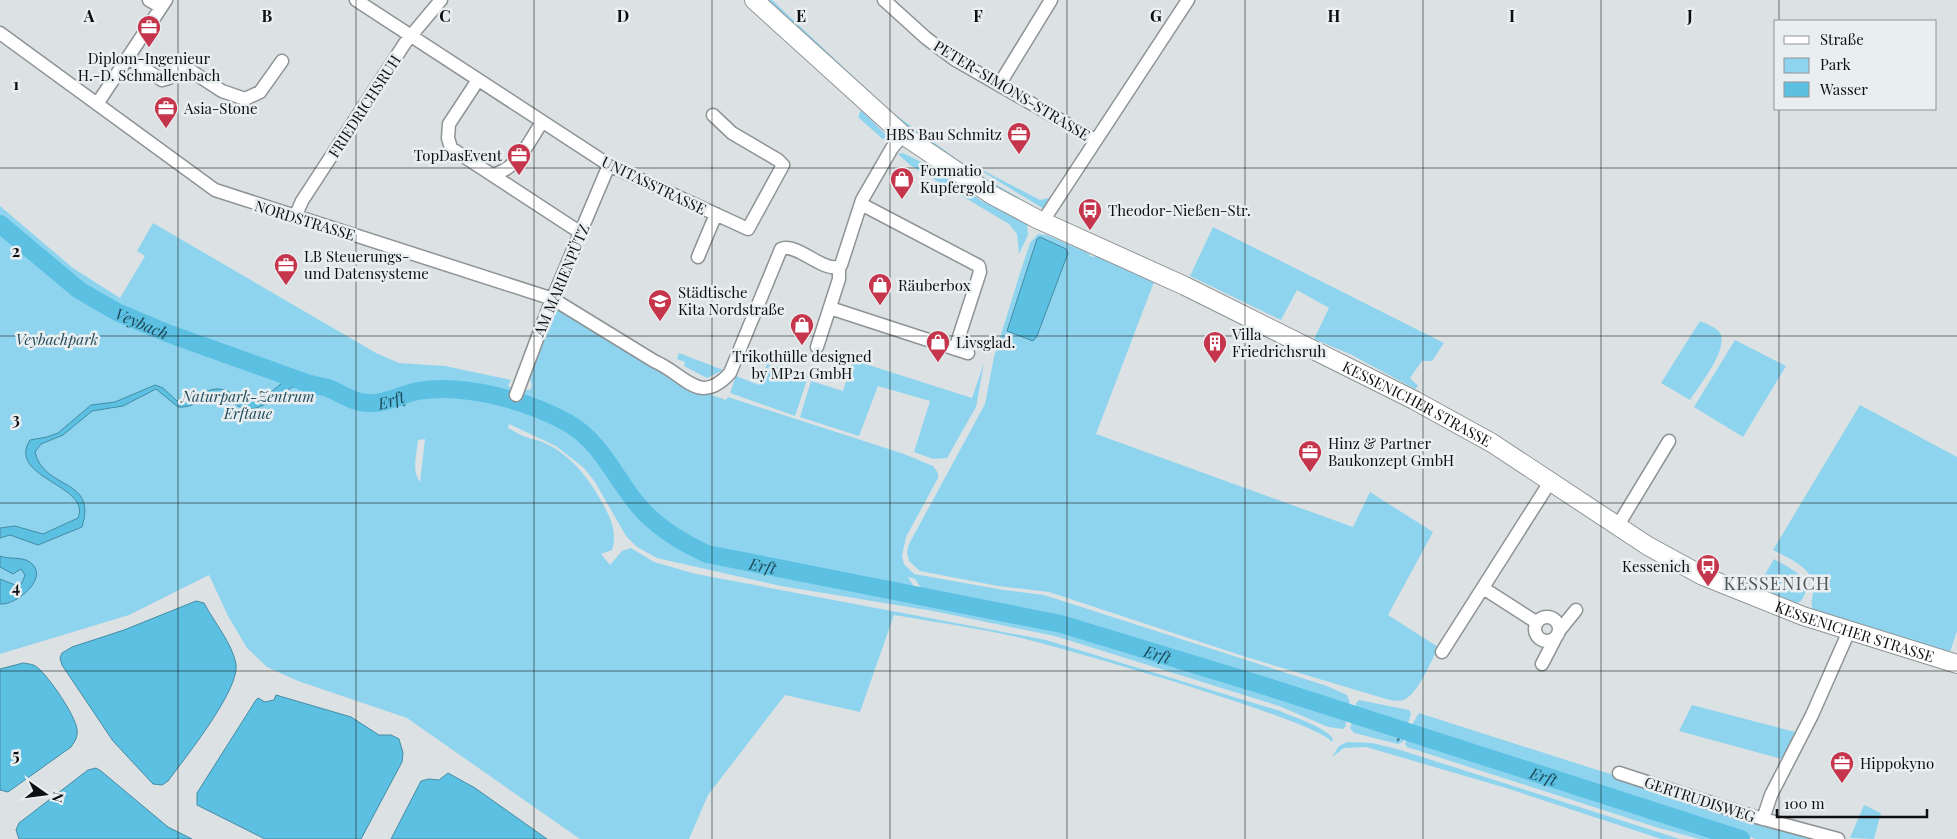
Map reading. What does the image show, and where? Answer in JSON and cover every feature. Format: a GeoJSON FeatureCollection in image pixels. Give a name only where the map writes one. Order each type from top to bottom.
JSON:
{"type":"FeatureCollection","features":[{"type":"Feature","properties":{"kind":"main road","name":"KESSENICHER STRASSE"},"geometry":{"type":"LineString","coordinates":[[754,0],[902,135],[977,186],[1042,221],[1170,279],[1377,380],[1477,434],[1617,527],[1670,559],[1719,584],[1775,606],[1849,631],[1957,664]]}},
{"type":"Feature","properties":{"kind":"street"},"geometry":{"type":"LineString","coordinates":[[96,104],[163,4],[149,0]]}},
{"type":"Feature","properties":{"kind":"street","name":"UNITASSTRASSE"},"geometry":{"type":"LineString","coordinates":[[356,0],[609,166],[748,229],[783,165],[778,160],[732,133],[713,114]]}},
{"type":"Feature","properties":{"kind":"street","name":"FRIEDRICHSRUH"},"geometry":{"type":"LineString","coordinates":[[295,217],[308,191],[411,36],[441,0]]}},
{"type":"Feature","properties":{"kind":"street","name":"PETER-SIMONS-STRASSE"},"geometry":{"type":"LineString","coordinates":[[884,0],[941,49],[1095,140]]}},
{"type":"Feature","properties":{"kind":"street"},"geometry":{"type":"LineString","coordinates":[[999,85],[1051,0]]}},
{"type":"Feature","properties":{"kind":"street"},"geometry":{"type":"LineString","coordinates":[[1042,221],[1188,0]]}},
{"type":"Feature","properties":{"kind":"street","name":"NORDSTRASSE"},"geometry":{"type":"LineString","coordinates":[[0,33],[215,190],[553,299],[654,361],[670,368],[695,386],[704,389],[718,386],[730,373],[781,249],[791,249],[832,267],[839,266]]}},
{"type":"Feature","properties":{"kind":"street"},"geometry":{"type":"LineString","coordinates":[[128,58],[162,80],[169,78],[178,68],[186,68],[222,91],[245,99],[260,92],[282,61]]}},
{"type":"Feature","properties":{"kind":"street"},"geometry":{"type":"LineString","coordinates":[[478,80],[449,124],[448,138],[451,148],[581,233]]}},
{"type":"Feature","properties":{"kind":"street"},"geometry":{"type":"LineString","coordinates":[[492,175],[503,172],[513,166],[542,122]]}},
{"type":"Feature","properties":{"kind":"street"},"geometry":{"type":"LineString","coordinates":[[817,347],[839,279],[839,266],[845,256],[861,204],[888,155],[902,135]]}},
{"type":"Feature","properties":{"kind":"street","name":"AM MARIENPÜTZ"},"geometry":{"type":"LineString","coordinates":[[516,395],[553,299],[609,166]]}},
{"type":"Feature","properties":{"kind":"street"},"geometry":{"type":"LineString","coordinates":[[861,204],[979,266],[980,272],[955,349]]}},
{"type":"Feature","properties":{"kind":"street","name":"UNITASSTRASSE"},"geometry":{"type":"LineString","coordinates":[[698,257],[716,214]]}},
{"type":"Feature","properties":{"kind":"street"},"geometry":{"type":"LineString","coordinates":[[830,308],[968,353]]}},
{"type":"Feature","properties":{"kind":"street"},"geometry":{"type":"LineString","coordinates":[[1617,527],[1669,440]]}},
{"type":"Feature","properties":{"kind":"street"},"geometry":{"type":"LineString","coordinates":[[1442,652],[1550,482]]}},
{"type":"Feature","properties":{"kind":"street"},"geometry":{"type":"LineString","coordinates":[[1483,588],[1536,622],[1542,617],[1557,623],[1557,634]]}},
{"type":"Feature","properties":{"kind":"street"},"geometry":{"type":"LineString","coordinates":[[1542,664],[1557,634],[1576,610]]}},
{"type":"Feature","properties":{"kind":"street"},"geometry":{"type":"LineString","coordinates":[[1763,819],[1771,795],[1812,715],[1849,631]]}},
{"type":"Feature","properties":{"kind":"street","name":"GERTRUDISWEG"},"geometry":{"type":"LineString","coordinates":[[1619,773],[1763,819],[1838,839]]}},
{"type":"Feature","properties":{"kind":"green space"},"geometry":{"type":"Polygon","coordinates":[[[763,0],[772,0],[888,109],[887,110],[763,0]]]}},
{"type":"Feature","properties":{"kind":"green space"},"geometry":{"type":"Polygon","coordinates":[[[861,110],[885,134],[886,142],[858,117],[861,110]]]}},
{"type":"Feature","properties":{"kind":"green space"},"geometry":{"type":"Polygon","coordinates":[[[893,113],[972,170],[1039,210],[1035,211],[940,156],[893,113]]]}},
{"type":"Feature","properties":{"kind":"green space"},"geometry":{"type":"Polygon","coordinates":[[[903,153],[929,166],[982,201],[1027,224],[1028,235],[1019,254],[1017,234],[1009,224],[910,165],[898,154],[903,153]]]}},
{"type":"Feature","properties":{"kind":"green space"},"geometry":{"type":"Polygon","coordinates":[[[967,162],[1040,200],[1049,198],[1044,209],[967,162]]]}},
{"type":"Feature","properties":{"kind":"green space"},"geometry":{"type":"Polygon","coordinates":[[[0,206],[73,268],[120,298],[145,256],[137,251],[153,223],[376,353],[399,363],[445,366],[511,380],[508,386],[521,390],[530,390],[532,385],[528,374],[554,306],[694,389],[726,400],[728,397],[904,454],[933,466],[938,473],[938,478],[906,537],[902,556],[904,564],[914,574],[1044,595],[1327,686],[1347,695],[1350,703],[1343,708],[1192,658],[1025,610],[923,591],[915,579],[908,577],[916,590],[746,559],[708,549],[662,522],[640,501],[593,435],[554,411],[517,398],[515,406],[562,424],[579,435],[596,452],[630,502],[654,527],[683,546],[698,553],[731,564],[1038,622],[1158,656],[1345,717],[1346,726],[1343,729],[1328,727],[1279,706],[1055,636],[933,611],[781,586],[657,558],[637,547],[626,536],[595,482],[584,468],[556,446],[509,424],[508,428],[551,446],[560,452],[585,476],[607,512],[613,528],[612,550],[601,554],[610,565],[622,551],[631,548],[654,562],[696,574],[1046,640],[1280,711],[1324,730],[1333,739],[1332,742],[1316,732],[1283,718],[1185,685],[1081,654],[1002,634],[894,615],[860,712],[785,695],[708,795],[689,839],[580,839],[407,718],[298,681],[267,667],[247,648],[228,616],[209,575],[129,615],[0,654],[0,206]],[[425,439],[418,440],[416,456],[415,467],[420,482],[425,439]]]}},
{"type":"Feature","properties":{"kind":"green space"},"geometry":{"type":"Polygon","coordinates":[[[1213,227],[1444,343],[1432,361],[1422,361],[1410,378],[1418,386],[1415,389],[1350,354],[1314,339],[1329,308],[1297,290],[1281,320],[1190,276],[1213,227]]]}},
{"type":"Feature","properties":{"kind":"green space"},"geometry":{"type":"Polygon","coordinates":[[[1038,234],[1047,235],[1090,254],[1089,256],[1095,256],[1154,282],[1096,434],[1353,527],[1370,492],[1433,532],[1388,615],[1438,647],[1424,677],[1414,692],[1408,697],[1399,701],[1386,699],[1246,657],[1049,592],[998,586],[920,571],[909,561],[907,552],[909,544],[985,404],[994,357],[1021,270],[1030,243],[1038,234]]]}},
{"type":"Feature","properties":{"kind":"green space"},"geometry":{"type":"Polygon","coordinates":[[[1700,321],[1718,331],[1722,340],[1717,358],[1690,400],[1661,383],[1700,321]]]}},
{"type":"Feature","properties":{"kind":"green space"},"geometry":{"type":"Polygon","coordinates":[[[1735,340],[1786,366],[1743,437],[1694,407],[1735,340]]]}},
{"type":"Feature","properties":{"kind":"green space"},"geometry":{"type":"Polygon","coordinates":[[[679,353],[723,370],[707,378],[684,366],[685,362],[677,359],[679,353]]]}},
{"type":"Feature","properties":{"kind":"green space"},"geometry":{"type":"Polygon","coordinates":[[[853,360],[972,398],[984,363],[976,407],[947,458],[933,459],[914,452],[930,401],[878,386],[859,436],[800,417],[811,381],[843,391],[853,360]]]}},
{"type":"Feature","properties":{"kind":"green space"},"geometry":{"type":"Polygon","coordinates":[[[767,364],[808,377],[795,416],[730,393],[736,376],[759,385],[767,364]]]}},
{"type":"Feature","properties":{"kind":"green space"},"geometry":{"type":"Polygon","coordinates":[[[1860,405],[1957,457],[1957,631],[1950,652],[1813,610],[1813,583],[1806,570],[1773,550],[1860,405]]]}},
{"type":"Feature","properties":{"kind":"green space"},"geometry":{"type":"Polygon","coordinates":[[[1774,559],[1794,571],[1804,581],[1806,587],[1801,601],[1795,604],[1777,597],[1758,586],[1774,559]]]}},
{"type":"Feature","properties":{"kind":"green space"},"geometry":{"type":"Polygon","coordinates":[[[1359,700],[1409,710],[1411,714],[1407,727],[1355,711],[1356,703],[1359,700]]]}},
{"type":"Feature","properties":{"kind":"green space"},"geometry":{"type":"Polygon","coordinates":[[[1692,705],[1799,733],[1763,805],[1761,804],[1782,759],[1679,731],[1692,705]]]}},
{"type":"Feature","properties":{"kind":"green space"},"geometry":{"type":"Polygon","coordinates":[[[1419,713],[1729,812],[1828,839],[1756,839],[1410,728],[1419,713]]]}},
{"type":"Feature","properties":{"kind":"green space"},"geometry":{"type":"Polygon","coordinates":[[[1353,720],[1399,734],[1396,739],[1400,741],[1404,735],[1403,742],[1398,744],[1354,733],[1350,728],[1353,720]]]}},
{"type":"Feature","properties":{"kind":"green space"},"geometry":{"type":"Polygon","coordinates":[[[1408,736],[1617,801],[1730,839],[1699,839],[1659,828],[1407,747],[1405,744],[1408,736]]]}},
{"type":"Feature","properties":{"kind":"green space"},"geometry":{"type":"Polygon","coordinates":[[[1347,742],[1372,743],[1397,749],[1680,839],[1661,839],[1506,788],[1366,747],[1344,748],[1332,757],[1339,746],[1347,742]]]}},
{"type":"Feature","properties":{"kind":"green space"},"geometry":{"type":"Polygon","coordinates":[[[1864,805],[1881,813],[1874,839],[1850,838],[1864,805]]]}},
{"type":"Feature","properties":{"kind":"water"},"geometry":{"type":"Polygon","coordinates":[[[1040,237],[1066,249],[1068,253],[1037,336],[1033,341],[1007,331],[1037,239],[1040,237]]]}},
{"type":"Feature","properties":{"kind":"water"},"geometry":{"type":"Polygon","coordinates":[[[299,376],[321,379],[329,389],[293,387],[262,406],[248,409],[242,408],[226,397],[218,396],[189,406],[178,407],[156,389],[123,406],[92,411],[63,435],[41,444],[35,452],[40,464],[48,473],[68,485],[83,500],[85,511],[82,527],[38,545],[10,535],[0,538],[0,528],[15,526],[43,534],[78,518],[79,507],[73,497],[38,473],[29,464],[26,453],[30,440],[58,433],[91,405],[115,402],[155,385],[163,388],[177,401],[187,400],[211,390],[220,389],[249,402],[266,396],[287,379],[299,376]]]}},
{"type":"Feature","properties":{"kind":"water"},"geometry":{"type":"Polygon","coordinates":[[[0,556],[30,562],[35,568],[36,575],[34,582],[22,596],[0,604],[0,579],[15,585],[22,583],[25,575],[21,569],[13,574],[0,567],[0,556]]]}},
{"type":"Feature","properties":{"kind":"water"},"geometry":{"type":"Polygon","coordinates":[[[196,601],[204,603],[227,640],[236,664],[235,676],[210,724],[168,781],[162,785],[153,784],[113,741],[62,665],[60,658],[62,653],[72,647],[124,630],[196,601]]]}},
{"type":"Feature","properties":{"kind":"water"},"geometry":{"type":"Polygon","coordinates":[[[23,663],[36,667],[55,688],[72,716],[77,735],[71,747],[8,792],[0,790],[0,669],[23,663]]]}},
{"type":"Feature","properties":{"kind":"water"},"geometry":{"type":"Polygon","coordinates":[[[276,695],[351,717],[379,735],[391,735],[399,739],[403,753],[402,762],[361,839],[265,839],[197,805],[197,793],[256,700],[258,698],[265,702],[274,700],[276,695]]]}},
{"type":"Feature","properties":{"kind":"water"},"geometry":{"type":"Polygon","coordinates":[[[96,768],[168,827],[192,839],[19,839],[16,830],[19,823],[88,770],[96,768]]]}},
{"type":"Feature","properties":{"kind":"water"},"geometry":{"type":"Polygon","coordinates":[[[448,773],[475,788],[547,839],[391,839],[421,781],[429,779],[439,780],[448,773]]]}},
{"type":"Feature","properties":{"kind":"waterway","name":"Veybach"},"geometry":{"type":"LineString","coordinates":[[0,224],[79,290],[117,312],[167,333],[304,382]]}},
{"type":"Feature","properties":{"kind":"waterway","name":"Erft"},"geometry":{"type":"LineString","coordinates":[[306,383],[328,388],[351,399],[367,403],[386,401],[412,392],[436,389],[476,392],[515,401],[552,415],[579,431],[598,450],[644,512],[669,533],[707,554],[1061,624],[1265,686],[1741,839]]}},
{"type":"Feature","properties":{"kind":"waterway"},"geometry":{"type":"LineString","coordinates":[[401,396],[404,405]]}},
{"type":"Feature","properties":{"kind":"waterway"},"geometry":{"type":"LineString","coordinates":[[1398,740],[1404,731]]}},
{"type":"Feature","properties":{"kind":"place","name":"Diplom-Ingenieur H.-D. Schmallenbach"},"geometry":{"type":"Point","coordinates":[149,48]}},
{"type":"Feature","properties":{"kind":"place","name":"Asia-Stone"},"geometry":{"type":"Point","coordinates":[166,129]}},
{"type":"Feature","properties":{"kind":"place","name":"HBS Bau Schmitz"},"geometry":{"type":"Point","coordinates":[1019,155]}},
{"type":"Feature","properties":{"kind":"place","name":"TopDasEvent"},"geometry":{"type":"Point","coordinates":[519,176]}},
{"type":"Feature","properties":{"kind":"place","name":"Formatio Kupfergold"},"geometry":{"type":"Point","coordinates":[902,200]}},
{"type":"Feature","properties":{"kind":"place","name":"Theodor-Nießen-Str."},"geometry":{"type":"Point","coordinates":[1090,231]}},
{"type":"Feature","properties":{"kind":"place","name":"LB Steuerungs- und Datensysteme"},"geometry":{"type":"Point","coordinates":[286,286]}},
{"type":"Feature","properties":{"kind":"place","name":"Räuberbox"},"geometry":{"type":"Point","coordinates":[880,306]}},
{"type":"Feature","properties":{"kind":"place","name":"Städtische Kita Nordstraße"},"geometry":{"type":"Point","coordinates":[660,322]}},
{"type":"Feature","properties":{"kind":"place","name":"Trikothülle designed by MP21 GmbH"},"geometry":{"type":"Point","coordinates":[802,346]}},
{"type":"Feature","properties":{"kind":"place","name":"Livsglad."},"geometry":{"type":"Point","coordinates":[938,363]}},
{"type":"Feature","properties":{"kind":"place","name":"Villa Friedrichsruh"},"geometry":{"type":"Point","coordinates":[1215,364]}},
{"type":"Feature","properties":{"kind":"place","name":"Hinz & Partner Baukonzept GmbH"},"geometry":{"type":"Point","coordinates":[1310,473]}},
{"type":"Feature","properties":{"kind":"place","name":"Kessenich"},"geometry":{"type":"Point","coordinates":[1708,587]}},
{"type":"Feature","properties":{"kind":"place","name":"Hippokyno"},"geometry":{"type":"Point","coordinates":[1842,784]}},
{"type":"Feature","properties":{"kind":"district","name":"KESSENICH"},"geometry":{"type":"Point","coordinates":[1777,583]}},
{"type":"Feature","properties":{"kind":"park label","name":"Veybachpark"},"geometry":{"type":"Point","coordinates":[57,339]}},
{"type":"Feature","properties":{"kind":"park label","name":"Naturpark-Zentrum Erftaue"},"geometry":{"type":"Point","coordinates":[248,404]}}]}
